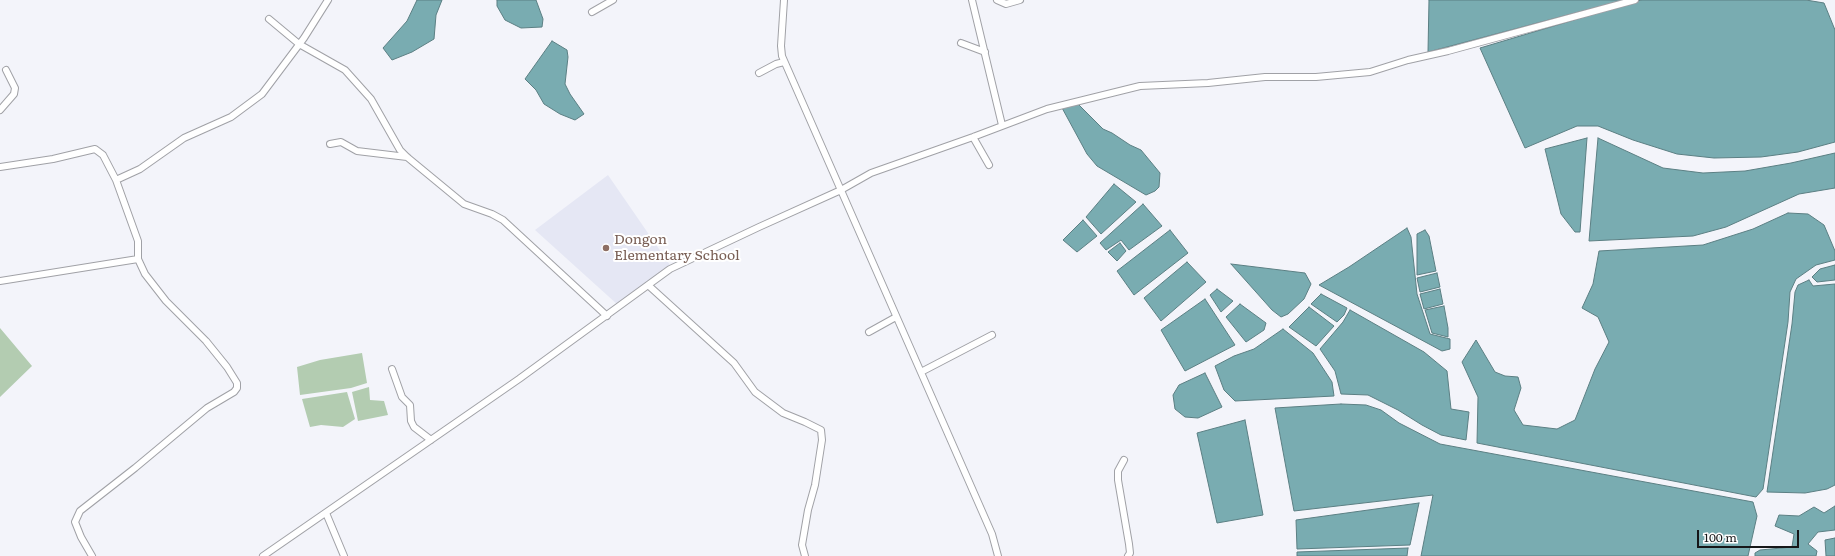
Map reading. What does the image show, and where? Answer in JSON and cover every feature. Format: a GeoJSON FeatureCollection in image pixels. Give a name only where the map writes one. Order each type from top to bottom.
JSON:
{"type":"FeatureCollection","features":[{"type":"Feature","properties":{"kind":"street"},"geometry":{"type":"LineString","coordinates":[[116,180],[148,164],[184,138],[231,117],[262,94],[299,44],[328,0]]}},
{"type":"Feature","properties":{"kind":"street"},"geometry":{"type":"LineString","coordinates":[[592,12],[613,0]]}},
{"type":"Feature","properties":{"kind":"street"},"geometry":{"type":"LineString","coordinates":[[784,0],[781,46],[784,62],[992,534],[998,556]]}},
{"type":"Feature","properties":{"kind":"street"},"geometry":{"type":"LineString","coordinates":[[972,0],[1002,125]]}},
{"type":"Feature","properties":{"kind":"street"},"geometry":{"type":"LineString","coordinates":[[996,0],[1006,4],[1020,0]]}},
{"type":"Feature","properties":{"kind":"street"},"geometry":{"type":"LineString","coordinates":[[263,556],[607,316],[670,269],[841,190],[871,173],[973,138],[1002,125],[1068,103],[1140,86],[1208,83],[1266,77],[1316,76],[1370,72],[1635,0]]}},
{"type":"Feature","properties":{"kind":"street"},"geometry":{"type":"LineString","coordinates":[[268,19],[299,44],[345,70],[371,99],[400,150],[407,157],[464,204],[492,214],[503,220],[607,316]]}},
{"type":"Feature","properties":{"kind":"street"},"geometry":{"type":"LineString","coordinates":[[961,43],[985,52]]}},
{"type":"Feature","properties":{"kind":"street"},"geometry":{"type":"LineString","coordinates":[[759,73],[776,64],[784,62]]}},
{"type":"Feature","properties":{"kind":"street"},"geometry":{"type":"LineString","coordinates":[[0,110],[14,94],[15,88],[6,70]]}},
{"type":"Feature","properties":{"kind":"street"},"geometry":{"type":"LineString","coordinates":[[973,138],[989,165]]}},
{"type":"Feature","properties":{"kind":"street"},"geometry":{"type":"LineString","coordinates":[[330,144],[341,142],[357,151],[407,157]]}},
{"type":"Feature","properties":{"kind":"street"},"geometry":{"type":"LineString","coordinates":[[0,167],[53,159],[95,149],[103,155],[116,180],[138,241],[138,259],[150,282],[227,366],[237,383],[237,388],[234,392],[207,408],[135,468],[80,511],[75,522],[81,537],[92,556]]}},
{"type":"Feature","properties":{"kind":"street"},"geometry":{"type":"LineString","coordinates":[[0,281],[138,259]]}},
{"type":"Feature","properties":{"kind":"street"},"geometry":{"type":"LineString","coordinates":[[648,285],[734,364],[755,392],[783,413],[820,430],[823,435],[802,545],[805,556]]}},
{"type":"Feature","properties":{"kind":"street"},"geometry":{"type":"LineString","coordinates":[[869,332],[896,317]]}},
{"type":"Feature","properties":{"kind":"street"},"geometry":{"type":"LineString","coordinates":[[921,372],[992,335]]}},
{"type":"Feature","properties":{"kind":"street"},"geometry":{"type":"LineString","coordinates":[[392,369],[402,397],[410,405],[411,421],[414,427],[431,440]]}},
{"type":"Feature","properties":{"kind":"street"},"geometry":{"type":"LineString","coordinates":[[1124,460],[1118,471],[1118,480],[1129,544],[1130,553],[1128,556]]}},
{"type":"Feature","properties":{"kind":"street"},"geometry":{"type":"LineString","coordinates":[[326,512],[344,556]]}},
{"type":"Feature","properties":{"kind":"shaded area","name":"Dongon Elementary School"},"geometry":{"type":"Polygon","coordinates":[[[608,175],[670,265],[618,305],[535,230],[608,175]]]}},
{"type":"Feature","properties":{"kind":"green space"},"geometry":{"type":"Polygon","coordinates":[[[0,328],[32,366],[0,397],[0,328]]]}},
{"type":"Feature","properties":{"kind":"green space"},"geometry":{"type":"Polygon","coordinates":[[[362,353],[367,383],[351,388],[300,395],[297,367],[320,360],[362,353]]]}},
{"type":"Feature","properties":{"kind":"green space"},"geometry":{"type":"Polygon","coordinates":[[[369,387],[370,400],[384,401],[388,415],[358,421],[352,392],[369,387]]]}},
{"type":"Feature","properties":{"kind":"green space"},"geometry":{"type":"Polygon","coordinates":[[[347,392],[355,419],[343,427],[321,425],[310,427],[302,399],[347,392]]]}},
{"type":"Feature","properties":{"kind":"water"},"geometry":{"type":"Polygon","coordinates":[[[417,0],[442,0],[436,15],[434,39],[412,52],[392,60],[383,48],[407,21],[417,0]]]}},
{"type":"Feature","properties":{"kind":"water"},"geometry":{"type":"Polygon","coordinates":[[[497,0],[536,0],[543,19],[542,27],[521,28],[505,20],[497,6],[497,0]]]}},
{"type":"Feature","properties":{"kind":"water"},"geometry":{"type":"Polygon","coordinates":[[[1429,0],[1624,0],[1428,52],[1429,0]]]}},
{"type":"Feature","properties":{"kind":"water"},"geometry":{"type":"Polygon","coordinates":[[[1641,0],[1806,0],[1824,3],[1835,30],[1835,142],[1798,152],[1761,157],[1714,158],[1677,154],[1633,140],[1598,126],[1577,126],[1525,148],[1480,48],[1641,0]]]}},
{"type":"Feature","properties":{"kind":"water"},"geometry":{"type":"Polygon","coordinates":[[[552,41],[567,50],[568,57],[565,84],[584,114],[575,120],[560,114],[544,104],[536,90],[525,79],[552,41]]]}},
{"type":"Feature","properties":{"kind":"water"},"geometry":{"type":"Polygon","coordinates":[[[1078,104],[1103,129],[1141,150],[1160,173],[1159,187],[1155,191],[1146,195],[1097,166],[1087,154],[1061,106],[1078,104]]]}},
{"type":"Feature","properties":{"kind":"water"},"geometry":{"type":"Polygon","coordinates":[[[1587,138],[1580,232],[1575,232],[1561,214],[1545,149],[1587,138]]]}},
{"type":"Feature","properties":{"kind":"water"},"geometry":{"type":"Polygon","coordinates":[[[1598,138],[1663,168],[1703,173],[1745,171],[1835,153],[1835,188],[1799,194],[1726,227],[1693,236],[1589,241],[1598,138]]]}},
{"type":"Feature","properties":{"kind":"water"},"geometry":{"type":"Polygon","coordinates":[[[1114,184],[1136,202],[1101,234],[1086,217],[1114,184]]]}},
{"type":"Feature","properties":{"kind":"water"},"geometry":{"type":"Polygon","coordinates":[[[1143,204],[1162,226],[1129,250],[1121,240],[1106,250],[1100,243],[1143,204]]]}},
{"type":"Feature","properties":{"kind":"water"},"geometry":{"type":"Polygon","coordinates":[[[1788,213],[1808,214],[1824,225],[1835,251],[1835,260],[1816,265],[1796,279],[1790,292],[1788,322],[1763,489],[1756,497],[1477,443],[1478,397],[1462,362],[1476,340],[1495,372],[1505,376],[1518,377],[1521,388],[1514,410],[1523,425],[1557,429],[1575,420],[1595,369],[1609,342],[1598,317],[1582,308],[1593,284],[1599,251],[1703,245],[1753,229],[1788,213]]]}},
{"type":"Feature","properties":{"kind":"water"},"geometry":{"type":"Polygon","coordinates":[[[1083,220],[1097,236],[1077,252],[1063,240],[1083,220]]]}},
{"type":"Feature","properties":{"kind":"water"},"geometry":{"type":"Polygon","coordinates":[[[1407,228],[1411,237],[1417,294],[1430,334],[1450,339],[1450,349],[1442,351],[1319,285],[1349,267],[1407,228]]]}},
{"type":"Feature","properties":{"kind":"water"},"geometry":{"type":"Polygon","coordinates":[[[1170,230],[1188,253],[1134,295],[1117,271],[1170,230]]]}},
{"type":"Feature","properties":{"kind":"water"},"geometry":{"type":"Polygon","coordinates":[[[1425,230],[1429,236],[1436,271],[1417,275],[1417,234],[1425,230]]]}},
{"type":"Feature","properties":{"kind":"water"},"geometry":{"type":"Polygon","coordinates":[[[1120,243],[1126,251],[1117,261],[1108,252],[1120,243]]]}},
{"type":"Feature","properties":{"kind":"water"},"geometry":{"type":"Polygon","coordinates":[[[1187,262],[1206,282],[1161,321],[1144,298],[1187,262]]]}},
{"type":"Feature","properties":{"kind":"water"},"geometry":{"type":"Polygon","coordinates":[[[1231,264],[1305,273],[1311,284],[1304,299],[1288,314],[1281,317],[1272,310],[1231,264]]]}},
{"type":"Feature","properties":{"kind":"water"},"geometry":{"type":"Polygon","coordinates":[[[1835,265],[1835,280],[1817,282],[1812,277],[1820,269],[1835,265]]]}},
{"type":"Feature","properties":{"kind":"water"},"geometry":{"type":"Polygon","coordinates":[[[1437,273],[1440,287],[1420,292],[1417,278],[1437,273]]]}},
{"type":"Feature","properties":{"kind":"water"},"geometry":{"type":"Polygon","coordinates":[[[1809,280],[1813,286],[1835,284],[1835,485],[1827,489],[1805,493],[1767,492],[1792,324],[1795,292],[1798,285],[1809,280]]]}},
{"type":"Feature","properties":{"kind":"water"},"geometry":{"type":"Polygon","coordinates":[[[1217,289],[1233,301],[1221,312],[1210,295],[1217,289]]]}},
{"type":"Feature","properties":{"kind":"water"},"geometry":{"type":"Polygon","coordinates":[[[1440,289],[1443,304],[1424,309],[1420,294],[1440,289]]]}},
{"type":"Feature","properties":{"kind":"water"},"geometry":{"type":"Polygon","coordinates":[[[1321,294],[1347,308],[1344,315],[1337,322],[1311,304],[1321,294]]]}},
{"type":"Feature","properties":{"kind":"water"},"geometry":{"type":"Polygon","coordinates":[[[1205,299],[1235,345],[1185,371],[1161,330],[1205,299]]]}},
{"type":"Feature","properties":{"kind":"water"},"geometry":{"type":"Polygon","coordinates":[[[1240,304],[1266,323],[1264,330],[1246,342],[1226,317],[1240,304]]]}},
{"type":"Feature","properties":{"kind":"water"},"geometry":{"type":"Polygon","coordinates":[[[1444,306],[1448,337],[1432,333],[1425,310],[1444,306]]]}},
{"type":"Feature","properties":{"kind":"water"},"geometry":{"type":"Polygon","coordinates":[[[1309,307],[1334,326],[1316,346],[1289,327],[1309,307]]]}},
{"type":"Feature","properties":{"kind":"water"},"geometry":{"type":"Polygon","coordinates":[[[1350,310],[1424,352],[1447,371],[1451,409],[1469,412],[1466,440],[1441,435],[1398,410],[1368,395],[1341,394],[1335,371],[1320,349],[1343,322],[1350,310]]]}},
{"type":"Feature","properties":{"kind":"water"},"geometry":{"type":"Polygon","coordinates":[[[1283,329],[1313,353],[1332,382],[1334,396],[1235,401],[1224,390],[1215,366],[1234,356],[1254,349],[1283,329]]]}},
{"type":"Feature","properties":{"kind":"water"},"geometry":{"type":"Polygon","coordinates":[[[1205,373],[1222,407],[1198,418],[1185,417],[1175,409],[1173,395],[1179,385],[1205,373]]]}},
{"type":"Feature","properties":{"kind":"water"},"geometry":{"type":"Polygon","coordinates":[[[1341,404],[1366,405],[1381,410],[1399,423],[1440,444],[1753,502],[1757,516],[1748,556],[1421,556],[1433,495],[1294,511],[1275,408],[1341,404]]]}},
{"type":"Feature","properties":{"kind":"water"},"geometry":{"type":"Polygon","coordinates":[[[1245,420],[1263,515],[1217,523],[1197,433],[1245,420]]]}},
{"type":"Feature","properties":{"kind":"water"},"geometry":{"type":"Polygon","coordinates":[[[1419,503],[1410,545],[1297,549],[1296,520],[1419,503]]]}},
{"type":"Feature","properties":{"kind":"water"},"geometry":{"type":"Polygon","coordinates":[[[1835,506],[1835,530],[1818,532],[1808,544],[1817,551],[1816,556],[1755,556],[1755,553],[1760,550],[1792,547],[1794,534],[1775,526],[1779,515],[1799,516],[1814,507],[1824,513],[1835,506]]]}},
{"type":"Feature","properties":{"kind":"water"},"geometry":{"type":"Polygon","coordinates":[[[1835,538],[1835,556],[1826,556],[1825,540],[1835,538]]]}},
{"type":"Feature","properties":{"kind":"water"},"geometry":{"type":"Polygon","coordinates":[[[1408,548],[1407,556],[1297,556],[1297,552],[1408,548]]]}},
{"type":"Feature","properties":{"kind":"place","name":"Dongon Elementary School"},"geometry":{"type":"Point","coordinates":[606,248]}}]}
